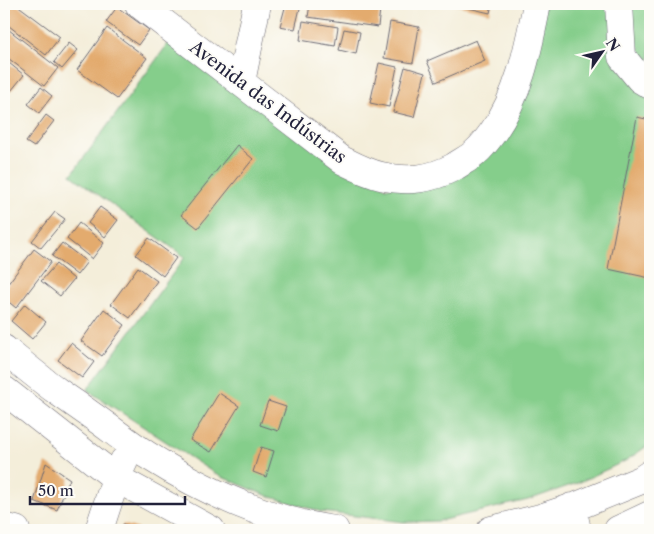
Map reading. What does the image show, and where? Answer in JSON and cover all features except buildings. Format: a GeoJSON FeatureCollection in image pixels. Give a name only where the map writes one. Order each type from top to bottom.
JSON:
{"type":"FeatureCollection","features":[{"type":"Feature","properties":{"kind":"street","name":"Avenida das Indústrias"},"geometry":{"type":"LineString","coordinates":[[139,4],[342,160],[379,176],[414,180],[446,171],[476,153],[487,142],[506,112],[519,81],[528,50],[537,4]]}},
{"type":"Feature","properties":{"kind":"street"},"geometry":{"type":"LineString","coordinates":[[241,82],[257,4]]}},
{"type":"Feature","properties":{"kind":"street"},"geometry":{"type":"LineString","coordinates":[[619,4],[622,57],[640,80],[650,85]]}},
{"type":"Feature","properties":{"kind":"street"},"geometry":{"type":"LineString","coordinates":[[4,349],[57,391],[131,444],[180,474],[260,512],[289,521],[335,530]]}},
{"type":"Feature","properties":{"kind":"street"},"geometry":{"type":"LineString","coordinates":[[4,390],[116,478],[211,530]]}},
{"type":"Feature","properties":{"kind":"street"},"geometry":{"type":"LineString","coordinates":[[99,530],[116,478],[131,444]]}},
{"type":"Feature","properties":{"kind":"street"},"geometry":{"type":"LineString","coordinates":[[492,530],[540,518],[575,519],[650,474]]}},
{"type":"Feature","properties":{"kind":"street"},"geometry":{"type":"LineString","coordinates":[[618,530],[650,515]]}},
{"type":"Feature","properties":{"kind":"street"},"geometry":{"type":"LineString","coordinates":[[4,527],[16,530]]}},
{"type":"Feature","properties":{"kind":"green space"},"geometry":{"type":"Polygon","coordinates":[[[544,4],[650,4],[650,444],[627,460],[580,482],[528,500],[439,521],[404,522],[322,512],[268,496],[217,475],[87,390],[185,257],[71,175],[173,37],[386,188],[493,150],[544,4]]]}}]}
